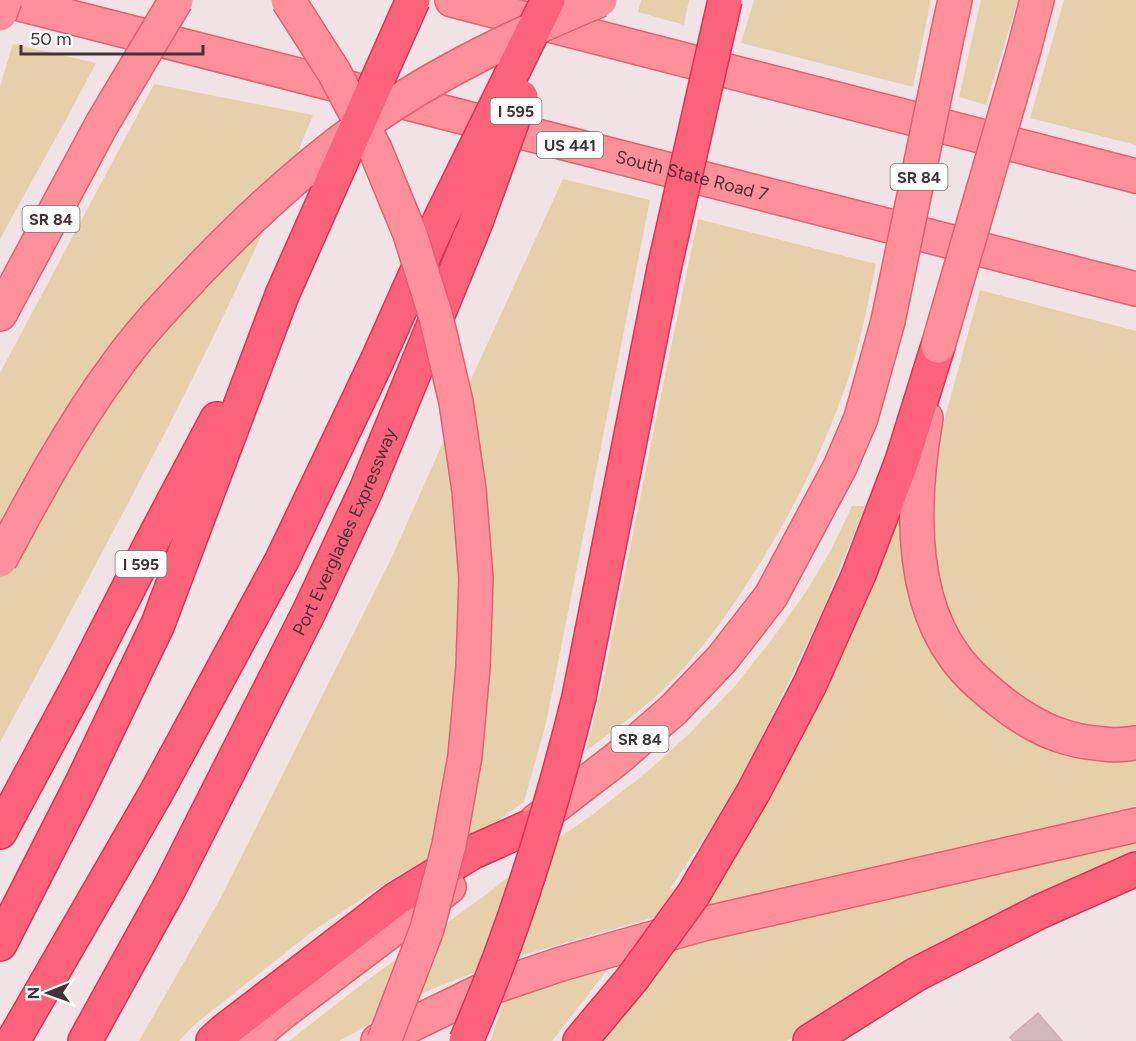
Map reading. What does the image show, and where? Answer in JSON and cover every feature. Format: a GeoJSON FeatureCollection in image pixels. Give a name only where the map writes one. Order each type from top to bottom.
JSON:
{"type":"FeatureCollection","features":[{"type":"Feature","properties":{"kind":"highway","name":"I 595"},"geometry":{"type":"LineString","coordinates":[[0,832],[282,295],[413,0]]}},
{"type":"Feature","properties":{"kind":"highway"},"geometry":{"type":"LineString","coordinates":[[13,1041],[156,793],[282,560],[441,220],[548,0]]}},
{"type":"Feature","properties":{"kind":"highway","name":"Port Everglades Expressway"},"geometry":{"type":"LineString","coordinates":[[85,1041],[170,887],[309,612],[366,490],[476,222],[556,0]]}},
{"type":"Feature","properties":{"kind":"highway"},"geometry":{"type":"LineString","coordinates":[[466,1041],[517,908],[564,758],[579,697],[664,269],[725,0]]}},
{"type":"Feature","properties":{"kind":"highway"},"geometry":{"type":"LineString","coordinates":[[0,944],[81,785],[158,624],[282,295]]}},
{"type":"Feature","properties":{"kind":"highway"},"geometry":{"type":"LineString","coordinates":[[580,1041],[632,979],[693,895],[754,791],[810,684],[859,574],[902,461],[938,346]]}},
{"type":"Feature","properties":{"kind":"highway"},"geometry":{"type":"LineString","coordinates":[[213,1041],[396,900],[473,852],[529,826]]}},
{"type":"Feature","properties":{"kind":"highway"},"geometry":{"type":"LineString","coordinates":[[810,1041],[915,975],[1039,912],[1136,869]]}},
{"type":"Feature","properties":{"kind":"main road"},"geometry":{"type":"LineString","coordinates":[[0,14],[4,0]]}},
{"type":"Feature","properties":{"kind":"main road","name":"South State Road 7"},"geometry":{"type":"LineString","coordinates":[[4,0],[1136,289]]}},
{"type":"Feature","properties":{"kind":"main road","name":"SR 84"},"geometry":{"type":"LineString","coordinates":[[0,314],[102,124],[176,0]]}},
{"type":"Feature","properties":{"kind":"main road"},"geometry":{"type":"LineString","coordinates":[[288,0],[334,72],[375,150],[410,234],[436,316],[456,402],[469,490],[476,578],[473,668],[465,756],[449,845],[428,929],[384,1041]]}},
{"type":"Feature","properties":{"kind":"main road"},"geometry":{"type":"LineString","coordinates":[[452,0],[1136,176]]}},
{"type":"Feature","properties":{"kind":"main road"},"geometry":{"type":"LineString","coordinates":[[0,560],[44,478],[114,368],[173,298],[218,250],[276,195],[366,122],[408,95],[508,39],[600,0]]}},
{"type":"Feature","properties":{"kind":"main road","name":"SR 84"},"geometry":{"type":"LineString","coordinates":[[249,1041],[283,1012],[618,758],[674,710],[722,659],[771,596],[840,467],[861,418],[888,321],[956,0]]}},
{"type":"Feature","properties":{"kind":"main road"},"geometry":{"type":"LineString","coordinates":[[1037,0],[938,346],[920,453],[916,530],[920,562],[937,628],[955,657],[981,686],[1015,714],[1060,735],[1106,745],[1136,743]]}},
{"type":"Feature","properties":{"kind":"main road"},"geometry":{"type":"LineString","coordinates":[[1059,270],[1136,309]]}},
{"type":"Feature","properties":{"kind":"main road"},"geometry":{"type":"LineString","coordinates":[[378,1041],[481,991],[572,961],[704,924],[1136,825]]}},
{"type":"Feature","properties":{"kind":"shaded area"},"geometry":{"type":"Polygon","coordinates":[[[641,0],[689,0],[684,25],[638,12],[641,0]]]}},
{"type":"Feature","properties":{"kind":"shaded area"},"geometry":{"type":"Polygon","coordinates":[[[754,0],[931,0],[913,87],[741,43],[754,0]]]}},
{"type":"Feature","properties":{"kind":"shaded area"},"geometry":{"type":"Polygon","coordinates":[[[981,0],[1018,0],[986,105],[959,97],[981,0]]]}},
{"type":"Feature","properties":{"kind":"shaded area"},"geometry":{"type":"Polygon","coordinates":[[[1064,0],[1136,0],[1136,145],[1030,118],[1064,0]]]}},
{"type":"Feature","properties":{"kind":"shaded area"},"geometry":{"type":"Polygon","coordinates":[[[13,44],[96,63],[0,239],[0,86],[13,44]]]}},
{"type":"Feature","properties":{"kind":"shaded area"},"geometry":{"type":"Polygon","coordinates":[[[154,84],[313,115],[263,232],[190,383],[108,542],[0,742],[0,373],[154,84]]]}},
{"type":"Feature","properties":{"kind":"shaded area"},"geometry":{"type":"Polygon","coordinates":[[[563,179],[650,200],[546,723],[524,802],[487,828],[394,878],[313,931],[194,1025],[179,1041],[139,1041],[219,901],[391,559],[563,179]]]}},
{"type":"Feature","properties":{"kind":"shaded area"},"geometry":{"type":"Polygon","coordinates":[[[698,219],[876,264],[867,307],[853,365],[817,458],[778,534],[748,582],[709,638],[676,677],[645,706],[586,751],[603,682],[698,219]]]}},
{"type":"Feature","properties":{"kind":"shaded area"},"geometry":{"type":"Polygon","coordinates":[[[980,290],[1136,331],[1136,732],[1127,733],[1051,719],[975,664],[947,614],[933,561],[930,487],[939,439],[980,290]]]}},
{"type":"Feature","properties":{"kind":"shaded area"},"geometry":{"type":"Polygon","coordinates":[[[852,506],[865,506],[822,612],[750,763],[726,806],[670,889],[708,892],[892,518],[904,521],[966,688],[1136,754],[1136,806],[869,870],[665,914],[513,958],[460,978],[428,991],[339,1041],[289,1041],[362,984],[592,815],[648,771],[688,735],[735,686],[806,592],[832,548],[852,506]]]}},
{"type":"Feature","properties":{"kind":"shaded area"},"geometry":{"type":"Polygon","coordinates":[[[1136,830],[1136,850],[1077,875],[1007,910],[865,991],[787,1041],[597,1041],[665,952],[741,930],[1136,830]]]}},
{"type":"Feature","properties":{"kind":"shaded area"},"geometry":{"type":"Polygon","coordinates":[[[612,964],[552,1041],[490,1041],[508,991],[612,964]]]}},
{"type":"Feature","properties":{"kind":"building"},"geometry":{"type":"Polygon","coordinates":[[[1038,1013],[1062,1041],[1013,1041],[1010,1037],[1038,1013]]]}}]}
